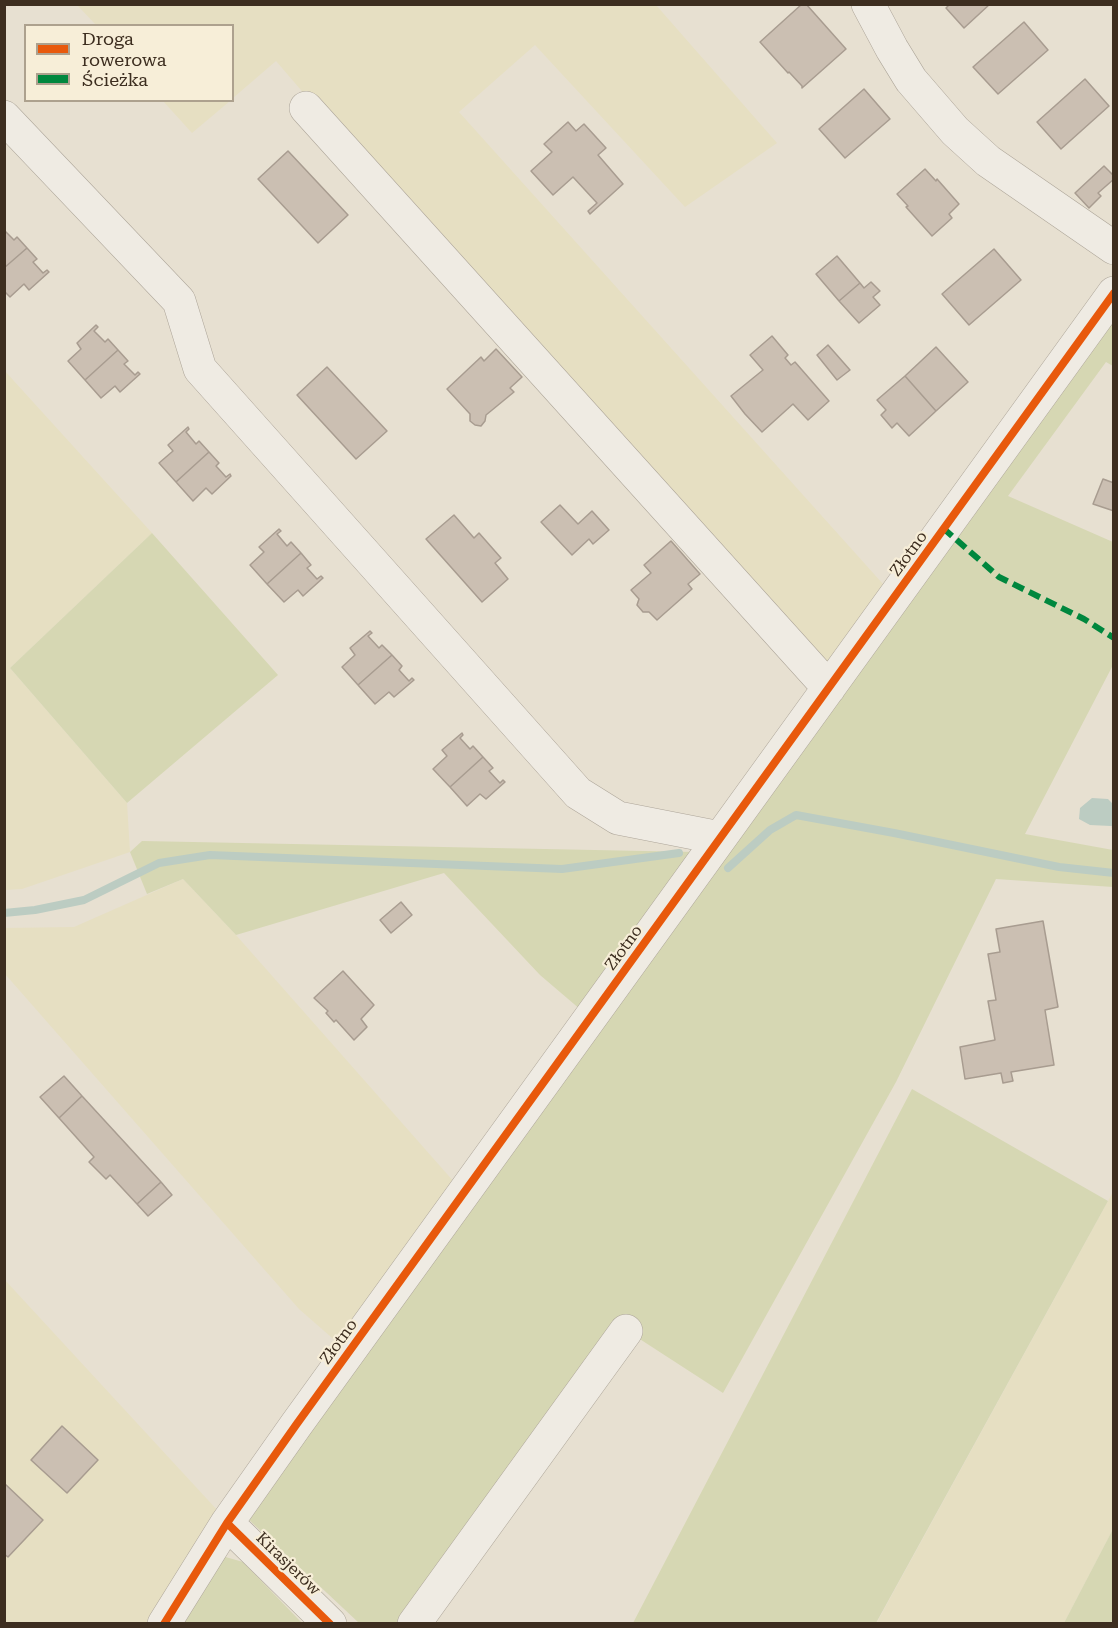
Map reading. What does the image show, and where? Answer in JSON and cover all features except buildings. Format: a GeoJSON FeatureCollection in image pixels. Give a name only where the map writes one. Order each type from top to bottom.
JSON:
{"type":"FeatureCollection","features":[{"type":"Feature","properties":{"kind":"street"},"geometry":{"type":"LineString","coordinates":[[868,4],[911,80],[956,131],[988,161],[1113,248]]}},
{"type":"Feature","properties":{"kind":"street"},"geometry":{"type":"LineString","coordinates":[[306,108],[829,688]]}},
{"type":"Feature","properties":{"kind":"street"},"geometry":{"type":"LineString","coordinates":[[4,117],[179,301],[200,369],[578,793],[618,818],[720,838]]}},
{"type":"Feature","properties":{"kind":"street","name":"Złotno"},"geometry":{"type":"LineString","coordinates":[[164,1623],[227,1523],[352,1347],[1113,292]]}},
{"type":"Feature","properties":{"kind":"street"},"geometry":{"type":"LineString","coordinates":[[414,1623],[627,1331]]}},
{"type":"Feature","properties":{"kind":"street","name":"Kirasjerów"},"geometry":{"type":"LineString","coordinates":[[227,1523],[330,1623]]}},
{"type":"Feature","properties":{"kind":"shaded area"},"geometry":{"type":"Polygon","coordinates":[[[77,5],[656,5],[777,143],[685,207],[535,45],[459,112],[883,584],[826,669],[495,316],[276,61],[234,97],[234,24],[95,24],[77,5]]]}},
{"type":"Feature","properties":{"kind":"shaded area"},"geometry":{"type":"Polygon","coordinates":[[[164,102],[229,102],[192,133],[164,102]]]}},
{"type":"Feature","properties":{"kind":"shaded area"},"geometry":{"type":"Polygon","coordinates":[[[4,370],[152,533],[10,668],[127,803],[130,852],[22,889],[5,890],[4,370]]]}},
{"type":"Feature","properties":{"kind":"shaded area"},"geometry":{"type":"Polygon","coordinates":[[[1092,798],[1108,799],[1113,804],[1113,827],[1090,825],[1079,819],[1080,808],[1092,798]]]}},
{"type":"Feature","properties":{"kind":"shaded area"},"geometry":{"type":"Polygon","coordinates":[[[183,879],[236,935],[455,1183],[339,1344],[299,1309],[5,974],[4,928],[74,927],[183,879]]]}},
{"type":"Feature","properties":{"kind":"shaded area"},"geometry":{"type":"Polygon","coordinates":[[[1113,1192],[1113,1529],[1064,1623],[876,1624],[1113,1192]]]}},
{"type":"Feature","properties":{"kind":"shaded area"},"geometry":{"type":"Polygon","coordinates":[[[4,1279],[219,1512],[150,1623],[5,1623],[4,1279]]]}},
{"type":"Feature","properties":{"kind":"green space"},"geometry":{"type":"Polygon","coordinates":[[[1113,315],[1113,366],[1106,362],[1008,496],[1113,542],[1113,665],[1025,834],[1113,850],[1113,887],[996,879],[896,1082],[723,1393],[615,1323],[399,1623],[359,1623],[247,1518],[1113,315]]]}},
{"type":"Feature","properties":{"kind":"green space"},"geometry":{"type":"Polygon","coordinates":[[[152,533],[278,675],[127,803],[10,668],[152,533]]]}},
{"type":"Feature","properties":{"kind":"green space"},"geometry":{"type":"Polygon","coordinates":[[[142,841],[695,852],[581,1010],[540,975],[444,873],[236,935],[183,879],[147,894],[130,852],[142,841]]]}},
{"type":"Feature","properties":{"kind":"green space"},"geometry":{"type":"Polygon","coordinates":[[[912,1089],[1108,1201],[876,1623],[633,1623],[912,1089]]]}},
{"type":"Feature","properties":{"kind":"green space"},"geometry":{"type":"Polygon","coordinates":[[[1113,1529],[1113,1623],[1064,1623],[1113,1529]]]}},
{"type":"Feature","properties":{"kind":"green space"},"geometry":{"type":"Polygon","coordinates":[[[222,1556],[243,1562],[302,1623],[182,1624],[222,1556]]]}},
{"type":"Feature","properties":{"kind":"waterway"},"geometry":{"type":"LineString","coordinates":[[728,868],[770,830],[796,815],[1059,867],[1114,873]]}},
{"type":"Feature","properties":{"kind":"waterway"},"geometry":{"type":"LineString","coordinates":[[4,913],[35,910],[84,900],[159,863],[210,855],[562,869],[679,853]]}},
{"type":"Feature","properties":{"kind":"marked path"},"geometry":{"type":"LineString","coordinates":[[943,528],[999,577],[1084,619],[1114,638]]}},
{"type":"Feature","properties":{"kind":"cycle path"},"geometry":{"type":"LineString","coordinates":[[164,1624],[227,1523],[296,1425],[1114,293]]}},
{"type":"Feature","properties":{"kind":"cycle path"},"geometry":{"type":"LineString","coordinates":[[227,1523],[330,1624]]}}]}
